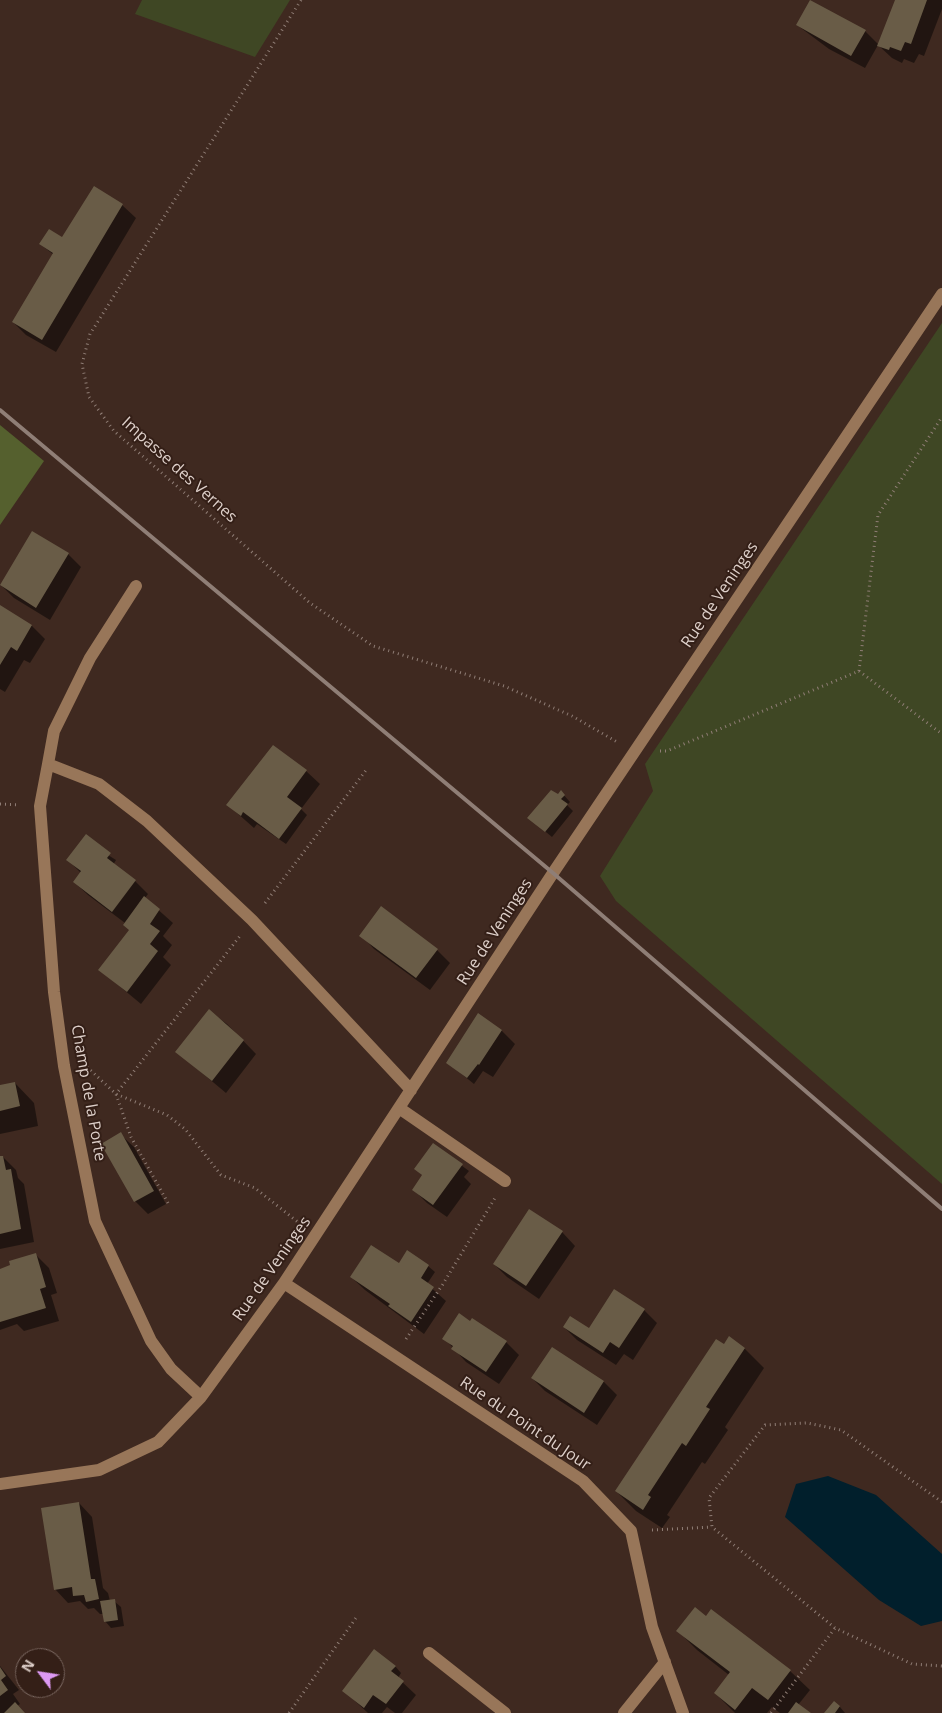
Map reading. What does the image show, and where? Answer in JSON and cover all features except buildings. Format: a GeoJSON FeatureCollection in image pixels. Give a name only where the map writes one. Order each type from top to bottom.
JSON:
{"type":"FeatureCollection","features":[{"type":"Feature","properties":{"kind":"street","name":"Rue de Veninges"},"geometry":{"type":"LineString","coordinates":[[0,1484],[99,1470],[158,1442],[201,1397],[284,1283],[635,752],[942,294]]}},
{"type":"Feature","properties":{"kind":"street","name":"Champ de la Porte"},"geometry":{"type":"LineString","coordinates":[[136,586],[90,658],[54,731],[40,806],[42,844],[54,992],[64,1066],[95,1221],[151,1341],[172,1369],[201,1397]]}},
{"type":"Feature","properties":{"kind":"street"},"geometry":{"type":"LineString","coordinates":[[48,764],[99,784],[147,821],[252,920],[411,1090]]}},
{"type":"Feature","properties":{"kind":"street"},"geometry":{"type":"LineString","coordinates":[[399,1108],[505,1181]]}},
{"type":"Feature","properties":{"kind":"street","name":"Rue du Point du Jour"},"geometry":{"type":"LineString","coordinates":[[284,1283],[583,1482],[631,1531]]}},
{"type":"Feature","properties":{"kind":"street"},"geometry":{"type":"LineString","coordinates":[[631,1531],[652,1627],[683,1713]]}},
{"type":"Feature","properties":{"kind":"street"},"geometry":{"type":"LineString","coordinates":[[429,1653],[505,1713]]}},
{"type":"Feature","properties":{"kind":"street"},"geometry":{"type":"LineString","coordinates":[[624,1713],[665,1662]]}},
{"type":"Feature","properties":{"kind":"path","name":"Impasse des Vernes"},"geometry":{"type":"LineString","coordinates":[[301,0],[90,334],[82,364],[89,397],[114,431],[310,603],[373,646],[504,686],[572,716],[635,752]]}},
{"type":"Feature","properties":{"kind":"path"},"geometry":{"type":"LineString","coordinates":[[859,671],[878,515],[942,417]]}},
{"type":"Feature","properties":{"kind":"path"},"geometry":{"type":"LineString","coordinates":[[635,752],[667,751],[859,671]]}},
{"type":"Feature","properties":{"kind":"path"},"geometry":{"type":"LineString","coordinates":[[859,671],[942,734]]}},
{"type":"Feature","properties":{"kind":"path"},"geometry":{"type":"LineString","coordinates":[[116,1094],[367,769]]}},
{"type":"Feature","properties":{"kind":"path"},"geometry":{"type":"LineString","coordinates":[[64,1066],[78,1062],[116,1094],[167,1115],[185,1128],[222,1175],[255,1188],[315,1236]]}},
{"type":"Feature","properties":{"kind":"path"},"geometry":{"type":"LineString","coordinates":[[116,1094],[131,1138],[168,1203]]}},
{"type":"Feature","properties":{"kind":"path"},"geometry":{"type":"LineString","coordinates":[[395,1356],[443,1284],[505,1181]]}},
{"type":"Feature","properties":{"kind":"path"},"geometry":{"type":"LineString","coordinates":[[712,1527],[709,1498],[765,1425],[808,1423],[840,1430],[942,1502]]}},
{"type":"Feature","properties":{"kind":"path"},"geometry":{"type":"LineString","coordinates":[[631,1531],[712,1527],[835,1628],[912,1664],[942,1666]]}},
{"type":"Feature","properties":{"kind":"path"},"geometry":{"type":"LineString","coordinates":[[289,1713],[358,1615]]}},
{"type":"Feature","properties":{"kind":"path"},"geometry":{"type":"LineString","coordinates":[[771,1713],[835,1628]]}},
{"type":"Feature","properties":{"kind":"green space"},"geometry":{"type":"Polygon","coordinates":[[[142,0],[290,0],[255,57],[135,14],[142,0]]]}},
{"type":"Feature","properties":{"kind":"green space"},"geometry":{"type":"Polygon","coordinates":[[[942,323],[942,1184],[616,901],[600,876],[653,791],[645,764],[942,323]]]}},
{"type":"Feature","properties":{"kind":"green space"},"geometry":{"type":"Polygon","coordinates":[[[0,425],[44,461],[0,525],[0,425]]]}},
{"type":"Feature","properties":{"kind":"water"},"geometry":{"type":"Polygon","coordinates":[[[828,1476],[876,1495],[942,1554],[942,1621],[921,1626],[879,1600],[785,1517],[796,1484],[828,1476]]]}},
{"type":"Feature","properties":{"kind":"railway"},"geometry":{"type":"LineString","coordinates":[[0,410],[553,873],[942,1209]]}}]}
